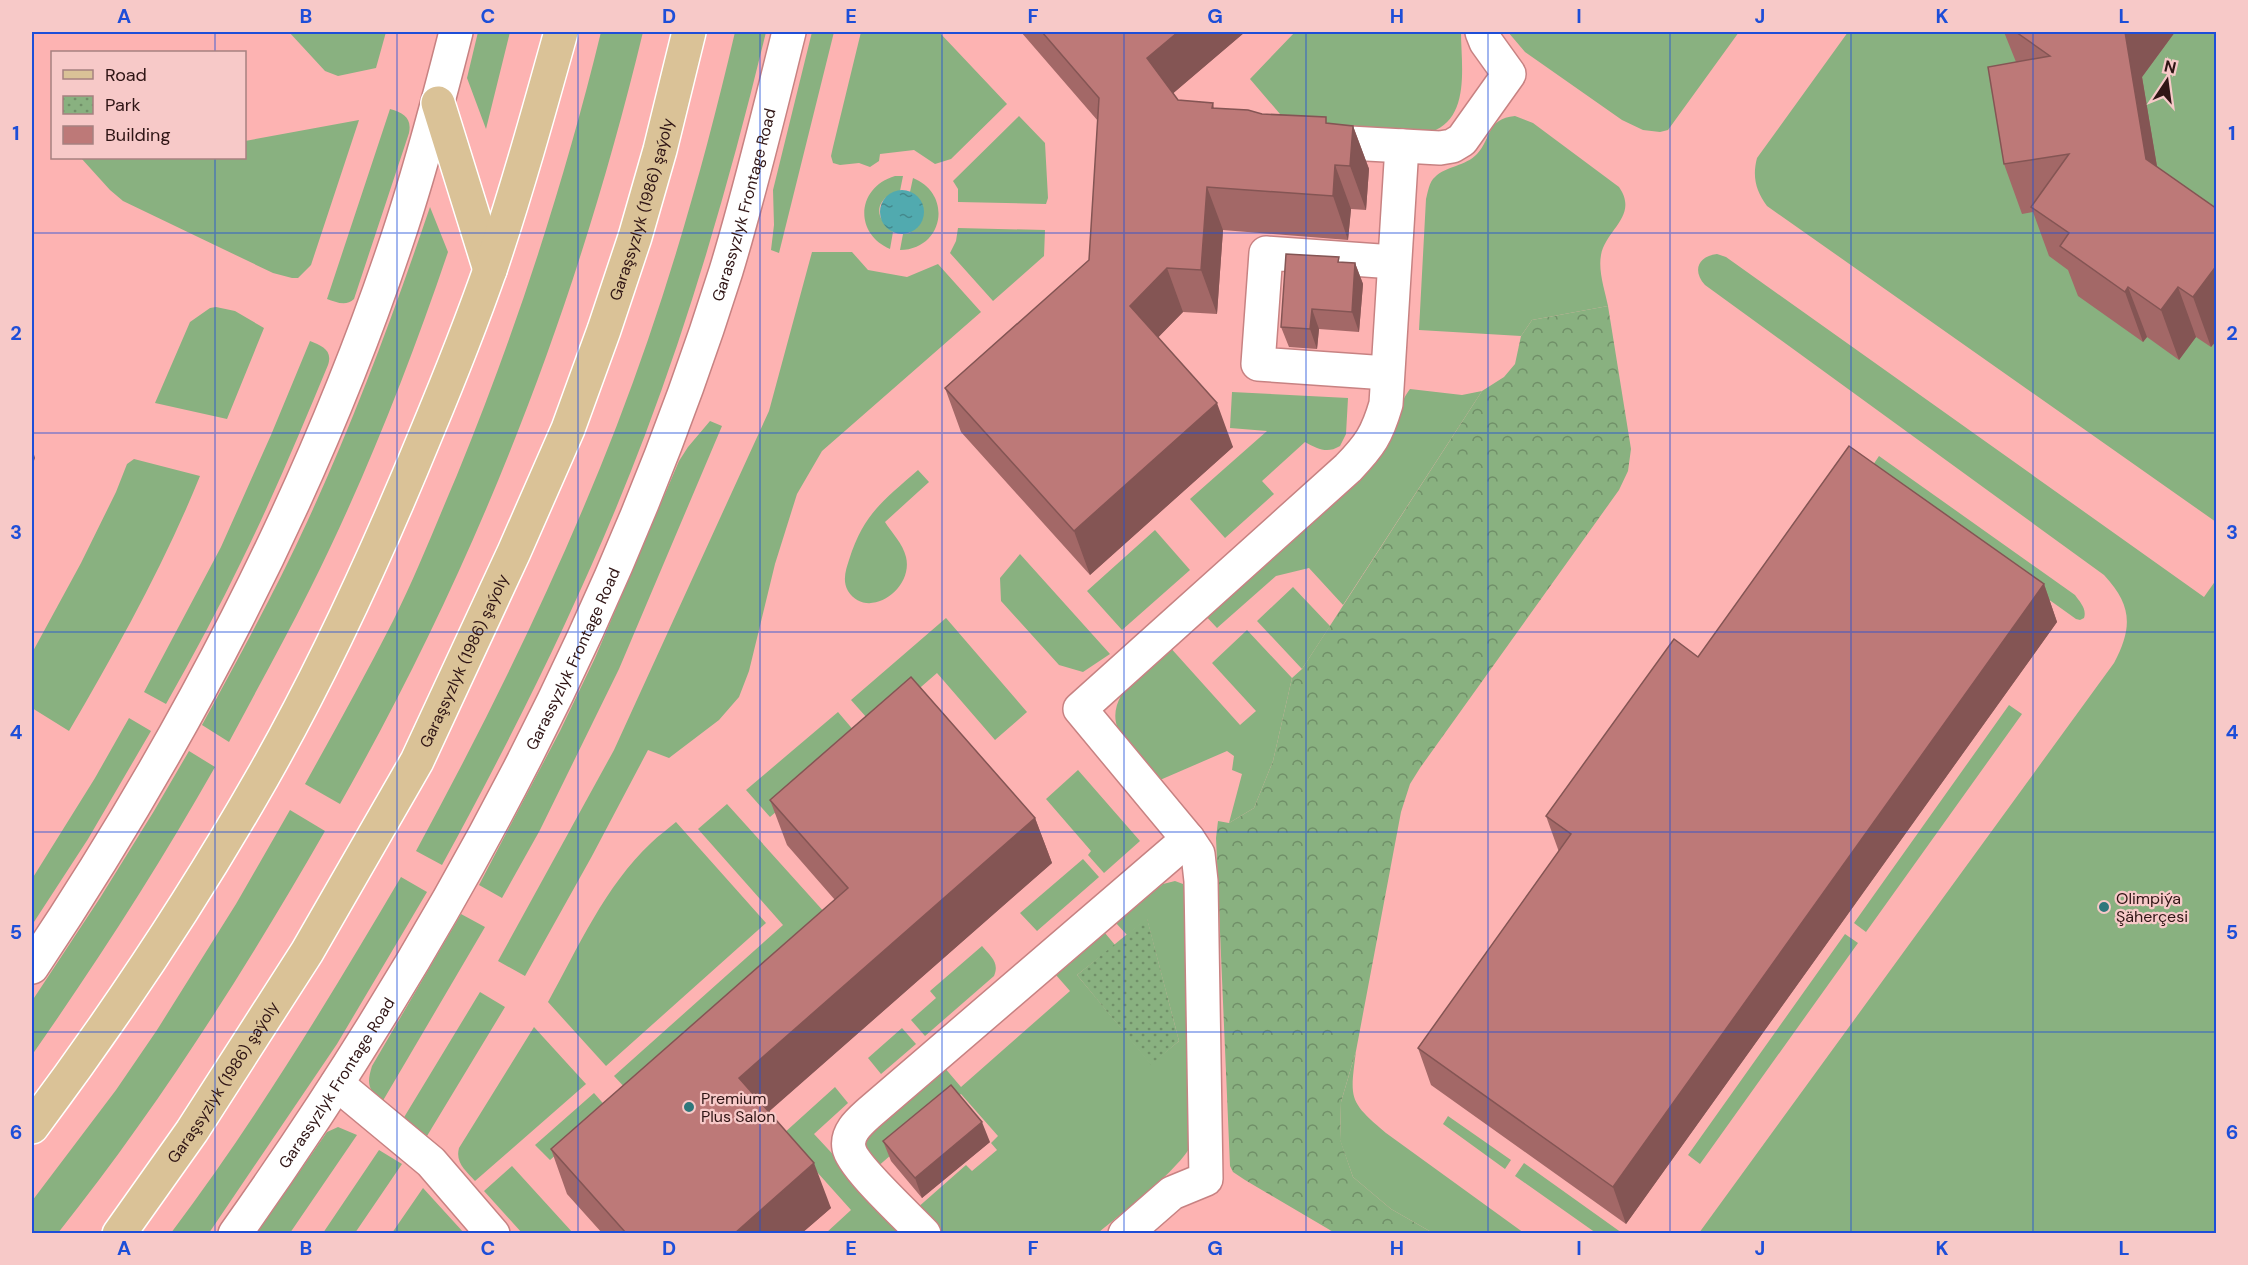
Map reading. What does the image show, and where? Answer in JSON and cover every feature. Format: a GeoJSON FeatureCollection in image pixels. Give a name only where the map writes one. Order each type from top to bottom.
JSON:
{"type":"FeatureCollection","features":[{"type":"Feature","properties":{"kind":"main road"},"geometry":{"type":"LineString","coordinates":[[32,1127],[141,973],[263,778],[351,606],[401,496],[490,270],[561,32]]}},
{"type":"Feature","properties":{"kind":"main road","name":"Garaşsyzlyk (1986) şaýoly"},"geometry":{"type":"LineString","coordinates":[[119,1233],[192,1131],[307,952],[422,751],[568,429],[635,237],[660,150],[689,32]]}},
{"type":"Feature","properties":{"kind":"main road"},"geometry":{"type":"LineString","coordinates":[[438,103],[490,270]]}},
{"type":"Feature","properties":{"kind":"street"},"geometry":{"type":"LineString","coordinates":[[32,967],[117,833],[178,729],[259,573],[316,447],[395,246],[438,103],[456,32]]}},
{"type":"Feature","properties":{"kind":"street","name":"Garassyzlyk Frontage Road"},"geometry":{"type":"LineString","coordinates":[[236,1233],[337,1084],[404,976],[500,808],[551,710],[628,538],[691,373],[726,271],[750,188],[789,32]]}},
{"type":"Feature","properties":{"kind":"street"},"geometry":{"type":"LineString","coordinates":[[1279,139],[1440,148],[1452,146],[1462,140],[1472,129],[1509,74],[1486,42],[1482,32]]}},
{"type":"Feature","properties":{"kind":"street"},"geometry":{"type":"LineString","coordinates":[[1125,1233],[1172,1193],[1206,1179],[1198,854],[1080,709],[1348,468],[1368,446],[1378,429],[1386,404],[1402,146]]}},
{"type":"Feature","properties":{"kind":"street"},"geometry":{"type":"LineString","coordinates":[[1387,373],[1258,364],[1266,253],[1394,262]]}},
{"type":"Feature","properties":{"kind":"street"},"geometry":{"type":"LineString","coordinates":[[924,1233],[858,1164],[849,1150],[849,1137],[856,1125],[1188,839]]}},
{"type":"Feature","properties":{"kind":"street"},"geometry":{"type":"LineString","coordinates":[[337,1084],[431,1162],[493,1233]]}},
{"type":"Feature","properties":{"kind":"green space"},"geometry":{"type":"Polygon","coordinates":[[[289,32],[386,32],[376,68],[338,76],[325,71],[289,32]]]}},
{"type":"Feature","properties":{"kind":"green space"},"geometry":{"type":"Polygon","coordinates":[[[478,32],[510,32],[486,129],[467,78],[478,32]]]}},
{"type":"Feature","properties":{"kind":"green space"},"geometry":{"type":"Polygon","coordinates":[[[601,32],[643,32],[617,134],[555,332],[480,524],[437,619],[340,804],[305,784],[402,603],[479,421],[519,312],[555,201],[601,32]]]}},
{"type":"Feature","properties":{"kind":"green space"},"geometry":{"type":"Polygon","coordinates":[[[735,32],[766,32],[712,235],[663,385],[623,490],[576,599],[525,707],[442,865],[416,851],[523,641],[572,534],[617,425],[652,329],[683,231],[735,32]]]}},
{"type":"Feature","properties":{"kind":"green space"},"geometry":{"type":"Polygon","coordinates":[[[812,32],[834,32],[779,253],[771,250],[774,225],[773,190],[812,32]]]}},
{"type":"Feature","properties":{"kind":"green space"},"geometry":{"type":"Polygon","coordinates":[[[861,32],[939,32],[1007,104],[951,159],[935,164],[914,150],[880,154],[879,161],[870,167],[859,163],[840,165],[833,163],[831,156],[861,32]]]}},
{"type":"Feature","properties":{"kind":"green space"},"geometry":{"type":"Polygon","coordinates":[[[1295,32],[1461,32],[1461,89],[1453,115],[1444,125],[1431,132],[1292,121],[1280,114],[1250,79],[1295,32]]]}},
{"type":"Feature","properties":{"kind":"green space"},"geometry":{"type":"Polygon","coordinates":[[[1508,32],[1739,32],[1668,130],[1660,132],[1643,130],[1622,120],[1525,52],[1508,32]]]}},
{"type":"Feature","properties":{"kind":"green space"},"geometry":{"type":"Polygon","coordinates":[[[1848,32],[2216,32],[2216,522],[1767,206],[1756,184],[1757,158],[1848,32]]]}},
{"type":"Feature","properties":{"kind":"green space"},"geometry":{"type":"Polygon","coordinates":[[[390,109],[406,117],[410,128],[354,299],[344,303],[327,299],[390,109]]]}},
{"type":"Feature","properties":{"kind":"green space"},"geometry":{"type":"Polygon","coordinates":[[[1019,116],[1045,143],[1048,198],[1046,204],[958,202],[958,189],[953,181],[1019,116]]]}},
{"type":"Feature","properties":{"kind":"green space"},"geometry":{"type":"Polygon","coordinates":[[[1515,116],[1533,123],[1619,187],[1624,197],[1623,214],[1604,246],[1600,261],[1608,306],[1532,320],[1521,336],[1419,330],[1426,199],[1430,184],[1440,173],[1477,154],[1494,125],[1499,121],[1515,116]]]}},
{"type":"Feature","properties":{"kind":"green space"},"geometry":{"type":"Polygon","coordinates":[[[359,120],[311,265],[298,278],[273,273],[123,201],[82,159],[246,159],[246,141],[359,120]]]}},
{"type":"Feature","properties":{"kind":"green space"},"geometry":{"type":"Polygon","coordinates":[[[895,176],[903,176],[900,191],[884,199],[879,211],[882,220],[893,232],[890,249],[878,242],[870,232],[865,222],[864,211],[873,190],[882,182],[895,176]]]}},
{"type":"Feature","properties":{"kind":"green space"},"geometry":{"type":"Polygon","coordinates":[[[913,178],[926,186],[934,196],[938,208],[938,220],[934,231],[926,241],[915,247],[900,250],[903,234],[910,233],[923,207],[916,196],[910,192],[913,178]]]}},
{"type":"Feature","properties":{"kind":"green space"},"geometry":{"type":"Polygon","coordinates":[[[430,207],[448,252],[418,338],[385,423],[330,548],[229,742],[202,725],[270,598],[325,482],[373,365],[430,207]]]}},
{"type":"Feature","properties":{"kind":"green space"},"geometry":{"type":"Polygon","coordinates":[[[958,228],[1045,230],[1044,256],[993,301],[950,253],[956,241],[958,228]]]}},
{"type":"Feature","properties":{"kind":"green space"},"geometry":{"type":"Polygon","coordinates":[[[812,252],[852,252],[868,270],[907,277],[938,264],[981,312],[822,451],[797,494],[775,564],[749,671],[739,697],[719,720],[669,758],[648,750],[525,976],[498,961],[614,750],[769,411],[812,252]]]}},
{"type":"Feature","properties":{"kind":"green space","name":"Olimpiýa Şäherçesi"},"geometry":{"type":"Polygon","coordinates":[[[1717,254],[1726,257],[2204,597],[2216,580],[2216,1233],[1699,1233],[2114,663],[2127,627],[2127,617],[2120,596],[2104,575],[1705,285],[1699,275],[1699,265],[1705,258],[1717,254]]]}},
{"type":"Feature","properties":{"kind":"green space"},"geometry":{"type":"Polygon","coordinates":[[[1608,306],[1631,449],[1628,471],[1619,490],[1410,784],[1401,812],[1356,1051],[1341,1102],[1340,1139],[1353,1177],[1391,1209],[1433,1233],[1335,1233],[1245,1180],[1233,1172],[1230,1166],[1216,838],[1218,821],[1229,823],[1254,808],[1273,761],[1292,678],[1302,669],[1482,391],[1504,377],[1515,364],[1521,336],[1532,320],[1608,306]]]}},
{"type":"Feature","properties":{"kind":"green space"},"geometry":{"type":"Polygon","coordinates":[[[210,308],[235,311],[264,328],[227,419],[155,403],[190,322],[210,308]]]}},
{"type":"Feature","properties":{"kind":"green space"},"geometry":{"type":"Polygon","coordinates":[[[310,341],[328,352],[328,365],[254,534],[215,614],[166,704],[144,692],[221,547],[310,341]]]}},
{"type":"Feature","properties":{"kind":"green space"},"geometry":{"type":"Polygon","coordinates":[[[1410,389],[1462,395],[1482,391],[1343,605],[1309,568],[1276,576],[1217,628],[1204,614],[1383,453],[1391,437],[1401,404],[1410,389]]]}},
{"type":"Feature","properties":{"kind":"green space"},"geometry":{"type":"Polygon","coordinates":[[[1232,392],[1348,398],[1346,434],[1340,446],[1331,450],[1322,450],[1305,442],[1262,481],[1274,494],[1225,538],[1190,499],[1267,431],[1230,428],[1232,392]]]}},
{"type":"Feature","properties":{"kind":"green space"},"geometry":{"type":"Polygon","coordinates":[[[710,421],[722,426],[619,669],[540,830],[502,898],[479,885],[560,731],[595,658],[679,461],[710,421]]]}},
{"type":"Feature","properties":{"kind":"green space"},"geometry":{"type":"Polygon","coordinates":[[[1879,456],[2075,595],[2084,609],[2084,618],[2076,619],[1869,471],[1879,456]]]}},
{"type":"Feature","properties":{"kind":"green space"},"geometry":{"type":"Polygon","coordinates":[[[134,459],[200,476],[139,606],[69,731],[32,708],[32,653],[81,563],[116,492],[127,464],[134,459]]]}},
{"type":"Feature","properties":{"kind":"green space"},"geometry":{"type":"Polygon","coordinates":[[[918,470],[929,482],[885,522],[905,552],[907,569],[903,580],[887,598],[866,603],[856,600],[846,587],[845,575],[861,530],[876,509],[918,470]]]}},
{"type":"Feature","properties":{"kind":"green space"},"geometry":{"type":"Polygon","coordinates":[[[1155,530],[1190,570],[1122,630],[1087,591],[1155,530]]]}},
{"type":"Feature","properties":{"kind":"green space"},"geometry":{"type":"Polygon","coordinates":[[[1020,554],[1110,654],[1083,672],[1059,665],[1001,601],[1000,578],[1020,554]]]}},
{"type":"Feature","properties":{"kind":"green space"},"geometry":{"type":"Polygon","coordinates":[[[1293,587],[1330,626],[1302,669],[1257,621],[1293,587]]]}},
{"type":"Feature","properties":{"kind":"green space"},"geometry":{"type":"Polygon","coordinates":[[[946,618],[1027,712],[995,740],[937,673],[875,727],[851,700],[946,618]]]}},
{"type":"Feature","properties":{"kind":"green space"},"geometry":{"type":"Polygon","coordinates":[[[1247,630],[1292,678],[1273,761],[1254,808],[1229,823],[1242,774],[1232,770],[1234,756],[1227,751],[1160,780],[1121,734],[1115,717],[1122,693],[1130,682],[1168,645],[1240,725],[1256,711],[1212,663],[1247,630]]]}},
{"type":"Feature","properties":{"kind":"green space"},"geometry":{"type":"Polygon","coordinates":[[[2009,705],[2022,714],[1866,932],[1854,923],[2009,705]]]}},
{"type":"Feature","properties":{"kind":"green space"},"geometry":{"type":"Polygon","coordinates":[[[838,712],[861,739],[770,817],[746,790],[838,712]]]}},
{"type":"Feature","properties":{"kind":"green space"},"geometry":{"type":"Polygon","coordinates":[[[129,718],[151,731],[88,839],[32,925],[32,879],[95,778],[129,718]]]}},
{"type":"Feature","properties":{"kind":"green space"},"geometry":{"type":"Polygon","coordinates":[[[189,751],[215,767],[127,913],[32,1055],[32,1001],[100,898],[189,751]]]}},
{"type":"Feature","properties":{"kind":"green space"},"geometry":{"type":"Polygon","coordinates":[[[1078,770],[1140,841],[1104,873],[1088,855],[1091,851],[1046,799],[1078,770]]]}},
{"type":"Feature","properties":{"kind":"green space"},"geometry":{"type":"Polygon","coordinates":[[[727,804],[844,934],[628,1091],[614,1076],[783,925],[698,829],[727,804]]]}},
{"type":"Feature","properties":{"kind":"green space"},"geometry":{"type":"Polygon","coordinates":[[[290,810],[325,831],[232,987],[166,1087],[58,1233],[32,1233],[32,1201],[116,1090],[157,1030],[236,904],[290,810]]]}},
{"type":"Feature","properties":{"kind":"green space"},"geometry":{"type":"Polygon","coordinates":[[[676,822],[766,923],[606,1066],[548,1002],[594,918],[620,878],[651,843],[676,822]]]}},
{"type":"Feature","properties":{"kind":"green space"},"geometry":{"type":"Polygon","coordinates":[[[1083,859],[1099,877],[1037,931],[1020,913],[1083,859]]]}},
{"type":"Feature","properties":{"kind":"green space"},"geometry":{"type":"Polygon","coordinates":[[[401,877],[427,892],[337,1044],[209,1233],[171,1233],[262,1103],[401,877]]]}},
{"type":"Feature","properties":{"kind":"green space"},"geometry":{"type":"Polygon","coordinates":[[[1175,881],[1183,884],[1185,889],[1192,1144],[1185,1155],[1149,1191],[1098,1233],[939,1233],[916,1209],[966,1165],[972,1171],[997,1150],[991,1143],[998,1136],[961,1094],[876,1168],[864,1142],[867,1136],[944,1067],[961,1087],[1070,991],[1056,975],[1105,933],[1115,945],[1077,975],[1151,1064],[1179,1041],[1147,919],[1127,935],[1116,923],[1163,884],[1175,881]]]}},
{"type":"Feature","properties":{"kind":"green space"},"geometry":{"type":"Polygon","coordinates":[[[461,914],[485,927],[381,1104],[370,1086],[372,1066],[461,914]]]}},
{"type":"Feature","properties":{"kind":"green space"},"geometry":{"type":"Polygon","coordinates":[[[1147,918],[1179,1041],[1151,1065],[1077,975],[1147,918]]]}},
{"type":"Feature","properties":{"kind":"green space"},"geometry":{"type":"Polygon","coordinates":[[[1845,934],[1858,943],[1700,1164],[1688,1155],[1845,934]]]}},
{"type":"Feature","properties":{"kind":"green space"},"geometry":{"type":"Polygon","coordinates":[[[982,946],[995,963],[994,976],[925,1036],[911,1020],[936,998],[930,991],[982,946]]]}},
{"type":"Feature","properties":{"kind":"green space"},"geometry":{"type":"Polygon","coordinates":[[[480,992],[505,1007],[427,1136],[403,1119],[480,992]]]}},
{"type":"Feature","properties":{"kind":"green space"},"geometry":{"type":"Polygon","coordinates":[[[534,1027],[586,1084],[475,1181],[460,1162],[459,1148],[534,1027]]]}},
{"type":"Feature","properties":{"kind":"green space"},"geometry":{"type":"Polygon","coordinates":[[[902,1028],[916,1044],[881,1074],[868,1058],[902,1028]]]}},
{"type":"Feature","properties":{"kind":"green space"},"geometry":{"type":"Polygon","coordinates":[[[1356,1051],[1354,1098],[1364,1113],[1386,1133],[1524,1233],[1433,1233],[1391,1209],[1353,1177],[1340,1140],[1341,1102],[1356,1051]]]}},
{"type":"Feature","properties":{"kind":"green space"},"geometry":{"type":"Polygon","coordinates":[[[835,1087],[848,1103],[814,1134],[906,1233],[826,1233],[851,1210],[783,1134],[835,1087]]]}},
{"type":"Feature","properties":{"kind":"green space"},"geometry":{"type":"Polygon","coordinates":[[[594,1093],[608,1109],[550,1160],[535,1145],[594,1093]]]}},
{"type":"Feature","properties":{"kind":"green space"},"geometry":{"type":"Polygon","coordinates":[[[1448,1116],[1511,1160],[1505,1169],[1443,1124],[1448,1116]]]}},
{"type":"Feature","properties":{"kind":"green space"},"geometry":{"type":"Polygon","coordinates":[[[338,1127],[357,1135],[290,1233],[257,1233],[327,1132],[338,1127]]]}},
{"type":"Feature","properties":{"kind":"green space"},"geometry":{"type":"Polygon","coordinates":[[[379,1150],[402,1164],[355,1233],[323,1233],[379,1150]]]}},
{"type":"Feature","properties":{"kind":"green space"},"geometry":{"type":"Polygon","coordinates":[[[1524,1163],[1622,1233],[1596,1233],[1515,1176],[1524,1163]]]}},
{"type":"Feature","properties":{"kind":"green space"},"geometry":{"type":"Polygon","coordinates":[[[512,1166],[573,1233],[522,1233],[484,1191],[512,1166]]]}},
{"type":"Feature","properties":{"kind":"green space"},"geometry":{"type":"Polygon","coordinates":[[[423,1188],[464,1233],[392,1233],[423,1188]]]}},
{"type":"Feature","properties":{"kind":"water"},"geometry":{"type":"Polygon","coordinates":[[[902,190],[917,197],[924,212],[917,227],[902,234],[887,227],[880,212],[887,197],[902,190]]]}},
{"type":"Feature","properties":{"kind":"building"},"geometry":{"type":"Polygon","coordinates":[[[1042,32],[1178,32],[1147,58],[1178,100],[1213,103],[1212,108],[1248,110],[1262,114],[1326,117],[1326,123],[1353,126],[1350,166],[1335,165],[1333,196],[1207,187],[1201,270],[1167,268],[1130,306],[1217,403],[1074,531],[945,388],[1089,260],[1099,98],[1042,32]]]}},
{"type":"Feature","properties":{"kind":"building"},"geometry":{"type":"Polygon","coordinates":[[[2016,32],[2125,32],[2146,159],[2217,209],[2217,265],[2193,297],[2178,287],[2161,310],[2128,287],[2125,292],[2060,246],[2069,233],[2031,207],[2069,154],[2004,164],[1988,67],[2050,56],[2016,32]]]}},
{"type":"Feature","properties":{"kind":"building"},"geometry":{"type":"Polygon","coordinates":[[[1286,254],[1339,257],[1338,262],[1355,263],[1352,312],[1312,309],[1310,329],[1281,327],[1286,254]]]}},
{"type":"Feature","properties":{"kind":"building"},"geometry":{"type":"Polygon","coordinates":[[[1849,446],[2044,584],[1613,1187],[1418,1048],[1571,834],[1546,816],[1674,639],[1698,657],[1849,446]]]}},
{"type":"Feature","properties":{"kind":"building"},"geometry":{"type":"Polygon","coordinates":[[[911,677],[1035,818],[739,1078],[814,1163],[735,1233],[626,1233],[551,1149],[848,888],[770,800],[911,677]]]}},
{"type":"Feature","properties":{"kind":"building"},"geometry":{"type":"Polygon","coordinates":[[[951,1085],[982,1122],[915,1178],[883,1141],[951,1085]]]}},
{"type":"Feature","properties":{"kind":"place","name":"Olimpiýa Şäherçesi"},"geometry":{"type":"Point","coordinates":[2104,907]}},
{"type":"Feature","properties":{"kind":"place","name":"Premium Plus Salon"},"geometry":{"type":"Point","coordinates":[689,1107]}}]}
